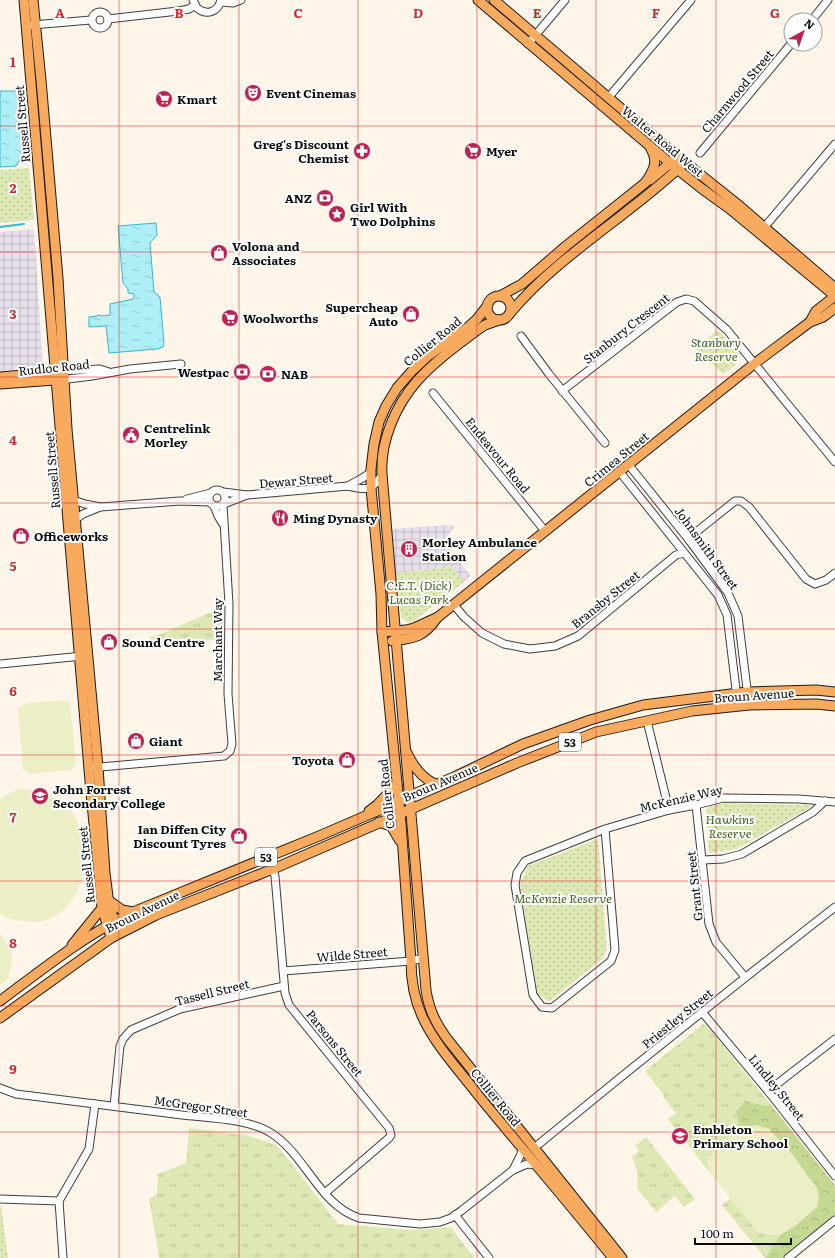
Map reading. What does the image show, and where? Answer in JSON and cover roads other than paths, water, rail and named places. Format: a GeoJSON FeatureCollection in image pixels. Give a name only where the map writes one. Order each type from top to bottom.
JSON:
{"type":"FeatureCollection","features":[{"type":"Feature","properties":{"kind":"main road","name":"Russell Street"},"geometry":{"type":"LineString","coordinates":[[24,0],[55,376],[60,416],[64,488],[72,515]]}},
{"type":"Feature","properties":{"kind":"main road","name":"Russell Street"},"geometry":{"type":"LineString","coordinates":[[33,0],[65,375],[67,429],[73,500],[72,515],[83,656],[110,923]]}},
{"type":"Feature","properties":{"kind":"main road","name":"Walter Road West"},"geometry":{"type":"LineString","coordinates":[[478,0],[674,167],[730,209],[762,230],[835,288]]}},
{"type":"Feature","properties":{"kind":"main road","name":"Walter Road West"},"geometry":{"type":"LineString","coordinates":[[494,0],[682,160],[835,296]]}},
{"type":"Feature","properties":{"kind":"main road"},"geometry":{"type":"LineString","coordinates":[[645,183],[653,172],[656,162],[654,154],[649,146]]}},
{"type":"Feature","properties":{"kind":"main road"},"geometry":{"type":"LineString","coordinates":[[674,167],[645,183],[566,246],[522,284],[500,296],[491,299],[488,305],[488,312],[490,315],[500,320],[507,317],[521,298],[554,269],[648,194],[682,160]]}},
{"type":"Feature","properties":{"kind":"main road"},"geometry":{"type":"LineString","coordinates":[[45,255],[55,246]]}},
{"type":"Feature","properties":{"kind":"main road"},"geometry":{"type":"LineString","coordinates":[[500,296],[509,301],[511,305],[511,312]]}},
{"type":"Feature","properties":{"kind":"main road","name":"Crimea Street"},"geometry":{"type":"LineString","coordinates":[[810,322],[816,311],[835,296]]}},
{"type":"Feature","properties":{"kind":"main road","name":"Collier Road"},"geometry":{"type":"LineString","coordinates":[[488,305],[468,328],[428,356],[397,388],[386,406],[379,422],[374,444],[371,488],[396,784],[400,813],[411,975],[413,988],[422,1017],[429,1030],[454,1065],[613,1258]]}},
{"type":"Feature","properties":{"kind":"main road","name":"Crimea Street"},"geometry":{"type":"LineString","coordinates":[[383,637],[416,637],[429,629],[438,617],[754,364],[810,322],[823,317],[835,308]]}},
{"type":"Feature","properties":{"kind":"main road","name":"Collier Road"},"geometry":{"type":"LineString","coordinates":[[500,320],[485,325],[463,341],[418,380],[411,389],[391,424],[383,454],[382,474],[404,748],[426,990],[434,1020],[460,1056],[622,1258]]}},
{"type":"Feature","properties":{"kind":"main road","name":"Rudloc Road"},"geometry":{"type":"LineString","coordinates":[[0,377],[55,376]]}},
{"type":"Feature","properties":{"kind":"main road","name":"Rudloc Road"},"geometry":{"type":"LineString","coordinates":[[0,384],[55,376]]}},
{"type":"Feature","properties":{"kind":"main road","name":"Broun Avenue"},"geometry":{"type":"LineString","coordinates":[[0,1001],[66,952],[110,923],[133,912],[357,820],[435,784],[454,777],[522,744],[590,720],[643,705],[747,692],[816,690],[835,692]]}},
{"type":"Feature","properties":{"kind":"main road","name":"Broun Avenue"},"geometry":{"type":"LineString","coordinates":[[0,1018],[114,936],[156,915],[273,868],[516,762],[596,732],[647,720],[738,706],[816,704],[835,706]]}},
{"type":"Feature","properties":{"kind":"main road"},"geometry":{"type":"LineString","coordinates":[[404,748],[408,757],[425,779],[435,784]]}},
{"type":"Feature","properties":{"kind":"main road","name":"Russell Street"},"geometry":{"type":"LineString","coordinates":[[94,767],[102,908],[110,923],[114,936]]}},
{"type":"Feature","properties":{"kind":"main road"},"geometry":{"type":"LineString","coordinates":[[357,820],[377,805],[396,784]]}},
{"type":"Feature","properties":{"kind":"main road"},"geometry":{"type":"LineString","coordinates":[[380,822],[391,826],[402,844]]}},
{"type":"Feature","properties":{"kind":"main road"},"geometry":{"type":"LineString","coordinates":[[108,900],[122,910],[133,912]]}},
{"type":"Feature","properties":{"kind":"main road"},"geometry":{"type":"LineString","coordinates":[[66,952],[102,908]]}},
{"type":"Feature","properties":{"kind":"street"},"geometry":{"type":"LineString","coordinates":[[108,19],[189,9],[194,3],[200,11],[211,12],[217,8],[221,1],[233,2],[241,0]]}},
{"type":"Feature","properties":{"kind":"street"},"geometry":{"type":"LineString","coordinates":[[528,44],[565,0]]}},
{"type":"Feature","properties":{"kind":"street"},"geometry":{"type":"LineString","coordinates":[[608,98],[691,0]]}},
{"type":"Feature","properties":{"kind":"street"},"geometry":{"type":"LineString","coordinates":[[818,12],[828,0]]}},
{"type":"Feature","properties":{"kind":"street"},"geometry":{"type":"LineString","coordinates":[[100,12],[104,13],[108,19],[106,26],[99,28],[95,26],[91,20],[94,14],[100,12]]}},
{"type":"Feature","properties":{"kind":"street"},"geometry":{"type":"LineString","coordinates":[[25,26],[91,20]]}},
{"type":"Feature","properties":{"kind":"street","name":"Charnwood Street"},"geometry":{"type":"LineString","coordinates":[[700,153],[784,52]]}},
{"type":"Feature","properties":{"kind":"street"},"geometry":{"type":"LineString","coordinates":[[762,230],[835,144]]}},
{"type":"Feature","properties":{"kind":"street","name":"Stanbury Crescent"},"geometry":{"type":"LineString","coordinates":[[562,391],[677,302],[686,299],[694,301],[721,324],[754,364]]}},
{"type":"Feature","properties":{"kind":"street"},"geometry":{"type":"LineString","coordinates":[[521,336],[562,391],[605,443]]}},
{"type":"Feature","properties":{"kind":"street","name":"Rudloc Road"},"geometry":{"type":"LineString","coordinates":[[55,376],[100,369],[110,372],[181,364]]}},
{"type":"Feature","properties":{"kind":"street"},"geometry":{"type":"LineString","coordinates":[[754,364],[832,454],[835,462]]}},
{"type":"Feature","properties":{"kind":"street","name":"Endeavour Road"},"geometry":{"type":"LineString","coordinates":[[434,393],[545,531]]}},
{"type":"Feature","properties":{"kind":"street","name":"Johnsmith Street"},"geometry":{"type":"LineString","coordinates":[[628,464],[689,540],[728,593],[738,616],[749,705]]}},
{"type":"Feature","properties":{"kind":"street","name":"Johnsmith Street"},"geometry":{"type":"LineString","coordinates":[[619,471],[718,595],[727,615],[738,693],[738,706]]}},
{"type":"Feature","properties":{"kind":"street","name":"Dewar Street"},"geometry":{"type":"LineString","coordinates":[[348,486],[361,480],[371,472]]}},
{"type":"Feature","properties":{"kind":"street"},"geometry":{"type":"LineString","coordinates":[[371,488],[376,485],[382,474]]}},
{"type":"Feature","properties":{"kind":"street","name":"Dewar Street"},"geometry":{"type":"LineString","coordinates":[[223,492],[247,495],[348,486],[356,488],[371,488]]}},
{"type":"Feature","properties":{"kind":"street"},"geometry":{"type":"LineString","coordinates":[[73,500],[100,507],[180,501],[219,506],[223,504],[226,496],[223,492],[217,490],[180,501]]}},
{"type":"Feature","properties":{"kind":"street"},"geometry":{"type":"LineString","coordinates":[[211,493],[209,497],[212,504]]}},
{"type":"Feature","properties":{"kind":"street","name":"Dewar Street"},"geometry":{"type":"LineString","coordinates":[[223,504],[247,495]]}},
{"type":"Feature","properties":{"kind":"street"},"geometry":{"type":"LineString","coordinates":[[689,540],[695,533],[735,501],[741,501],[749,507],[806,579],[815,584],[826,580],[835,573]]}},
{"type":"Feature","properties":{"kind":"street","name":"Marchant Way"},"geometry":{"type":"LineString","coordinates":[[212,504],[224,524]]}},
{"type":"Feature","properties":{"kind":"street","name":"Marchant Way"},"geometry":{"type":"LineString","coordinates":[[94,767],[198,759],[224,756],[230,752],[232,744],[228,694],[230,604],[223,504]]}},
{"type":"Feature","properties":{"kind":"street"},"geometry":{"type":"LineString","coordinates":[[72,515],[83,514],[100,507]]}},
{"type":"Feature","properties":{"kind":"street","name":"Bransby Street"},"geometry":{"type":"LineString","coordinates":[[454,605],[482,633],[504,644],[530,649],[556,646],[578,636],[676,556],[684,553]]}},
{"type":"Feature","properties":{"kind":"street"},"geometry":{"type":"LineString","coordinates":[[0,664],[83,656]]}},
{"type":"Feature","properties":{"kind":"street"},"geometry":{"type":"LineString","coordinates":[[647,720],[669,810]]}},
{"type":"Feature","properties":{"kind":"street","name":"McKenzie Way"},"geometry":{"type":"LineString","coordinates":[[605,829],[615,950],[611,961],[552,1008],[542,1007],[533,995],[515,885],[517,873],[525,861],[605,829],[669,810],[723,798],[799,799],[835,802]]}},
{"type":"Feature","properties":{"kind":"street"},"geometry":{"type":"LineString","coordinates":[[703,860],[723,859],[743,854],[813,812],[825,801]]}},
{"type":"Feature","properties":{"kind":"street","name":"Grant Street"},"geometry":{"type":"LineString","coordinates":[[696,805],[709,924],[716,942],[745,976]]}},
{"type":"Feature","properties":{"kind":"street","name":"Parsons Street"},"geometry":{"type":"LineString","coordinates":[[273,868],[275,876],[284,986],[289,1005],[389,1128],[391,1135],[390,1138],[361,1164],[325,1193]]}},
{"type":"Feature","properties":{"kind":"street","name":"Priestley Street"},"geometry":{"type":"LineString","coordinates":[[534,1148],[563,1122],[616,1082],[745,976],[835,907]]}},
{"type":"Feature","properties":{"kind":"street","name":"Wilde Street"},"geometry":{"type":"LineString","coordinates":[[283,971],[411,961],[422,958]]}},
{"type":"Feature","properties":{"kind":"street","name":"Tassell Street"},"geometry":{"type":"LineString","coordinates":[[114,1106],[120,1046],[123,1039],[131,1030],[189,1007],[284,986]]}},
{"type":"Feature","properties":{"kind":"street","name":"Lindley Street"},"geometry":{"type":"LineString","coordinates":[[702,1012],[768,1091],[835,1176]]}},
{"type":"Feature","properties":{"kind":"street"},"geometry":{"type":"LineString","coordinates":[[768,1091],[835,1039]]}},
{"type":"Feature","properties":{"kind":"street","name":"McGregor Street"},"geometry":{"type":"LineString","coordinates":[[0,1088],[16,1094],[249,1124],[259,1127],[280,1139],[336,1206],[359,1218],[420,1224],[440,1222],[455,1215],[513,1170],[527,1164],[536,1165]]}},
{"type":"Feature","properties":{"kind":"street"},"geometry":{"type":"LineString","coordinates":[[63,1258],[59,1201],[89,1149],[95,1104]]}},
{"type":"Feature","properties":{"kind":"street","name":"McGregor Street"},"geometry":{"type":"LineString","coordinates":[[513,1170],[520,1158],[522,1148]]}},
{"type":"Feature","properties":{"kind":"street"},"geometry":{"type":"LineString","coordinates":[[0,1199],[59,1201]]}},
{"type":"Feature","properties":{"kind":"street"},"geometry":{"type":"LineString","coordinates":[[455,1215],[489,1258]]}},
{"type":"Feature","properties":{"kind":"street"},"geometry":{"type":"LineString","coordinates":[[788,1258],[835,1220]]}},
{"type":"Feature","properties":{"kind":"water"},"geometry":{"type":"Polygon","coordinates":[[[0,91],[16,91],[19,95],[23,155],[16,166],[0,167],[0,91]]]}},
{"type":"Feature","properties":{"kind":"water"},"geometry":{"type":"Polygon","coordinates":[[[156,223],[157,235],[150,243],[154,292],[160,297],[164,343],[163,347],[157,349],[109,353],[106,326],[89,327],[89,317],[110,315],[110,304],[133,299],[134,297],[134,294],[128,293],[128,289],[123,283],[118,226],[156,223]]]}},
{"type":"Feature","properties":{"kind":"waterway"},"geometry":{"type":"LineString","coordinates":[[0,227],[24,224]]}},
{"type":"Feature","properties":{"kind":"place","name":"Event Cinemas"},"geometry":{"type":"Point","coordinates":[253,93]}},
{"type":"Feature","properties":{"kind":"place","name":"Kmart"},"geometry":{"type":"Point","coordinates":[164,99]}},
{"type":"Feature","properties":{"kind":"place","name":"Greg's Discount Chemist"},"geometry":{"type":"Point","coordinates":[362,151]}},
{"type":"Feature","properties":{"kind":"place","name":"Myer"},"geometry":{"type":"Point","coordinates":[473,151]}},
{"type":"Feature","properties":{"kind":"place","name":"ANZ"},"geometry":{"type":"Point","coordinates":[325,198]}},
{"type":"Feature","properties":{"kind":"place","name":"Girl With Two Dolphins"},"geometry":{"type":"Point","coordinates":[337,214]}},
{"type":"Feature","properties":{"kind":"place","name":"Volona and Associates"},"geometry":{"type":"Point","coordinates":[219,253]}},
{"type":"Feature","properties":{"kind":"place","name":"Supercheap Auto"},"geometry":{"type":"Point","coordinates":[411,314]}},
{"type":"Feature","properties":{"kind":"place","name":"Woolworths"},"geometry":{"type":"Point","coordinates":[230,318]}},
{"type":"Feature","properties":{"kind":"place","name":"Westpac"},"geometry":{"type":"Point","coordinates":[242,372]}},
{"type":"Feature","properties":{"kind":"place","name":"NAB"},"geometry":{"type":"Point","coordinates":[268,374]}},
{"type":"Feature","properties":{"kind":"place","name":"Centrelink Morley"},"geometry":{"type":"Point","coordinates":[131,435]}},
{"type":"Feature","properties":{"kind":"place","name":"Ming Dynasty"},"geometry":{"type":"Point","coordinates":[280,518]}},
{"type":"Feature","properties":{"kind":"place","name":"Officeworks"},"geometry":{"type":"Point","coordinates":[21,536]}},
{"type":"Feature","properties":{"kind":"place","name":"Morley Ambulance Station"},"geometry":{"type":"Point","coordinates":[409,549]}},
{"type":"Feature","properties":{"kind":"place","name":"Sound Centre"},"geometry":{"type":"Point","coordinates":[109,642]}},
{"type":"Feature","properties":{"kind":"place","name":"Giant"},"geometry":{"type":"Point","coordinates":[136,741]}},
{"type":"Feature","properties":{"kind":"place","name":"Toyota"},"geometry":{"type":"Point","coordinates":[347,760]}},
{"type":"Feature","properties":{"kind":"place","name":"John Forrest Secondary College"},"geometry":{"type":"Point","coordinates":[40,796]}},
{"type":"Feature","properties":{"kind":"place","name":"Ian Diffen City Discount Tyres"},"geometry":{"type":"Point","coordinates":[239,836]}},
{"type":"Feature","properties":{"kind":"place","name":"Embleton Primary School"},"geometry":{"type":"Point","coordinates":[680,1136]}},
{"type":"Feature","properties":{"kind":"park label","name":"Stanbury Reserve"},"geometry":{"type":"Point","coordinates":[716,349]}},
{"type":"Feature","properties":{"kind":"park label","name":"C.E.T. (Dick) Lucas Park"},"geometry":{"type":"Point","coordinates":[419,592]}},
{"type":"Feature","properties":{"kind":"park label","name":"Hawkins Reserve"},"geometry":{"type":"Point","coordinates":[730,826]}},
{"type":"Feature","properties":{"kind":"park label","name":"McKenzie Reserve"},"geometry":{"type":"Point","coordinates":[563,898]}}]}
